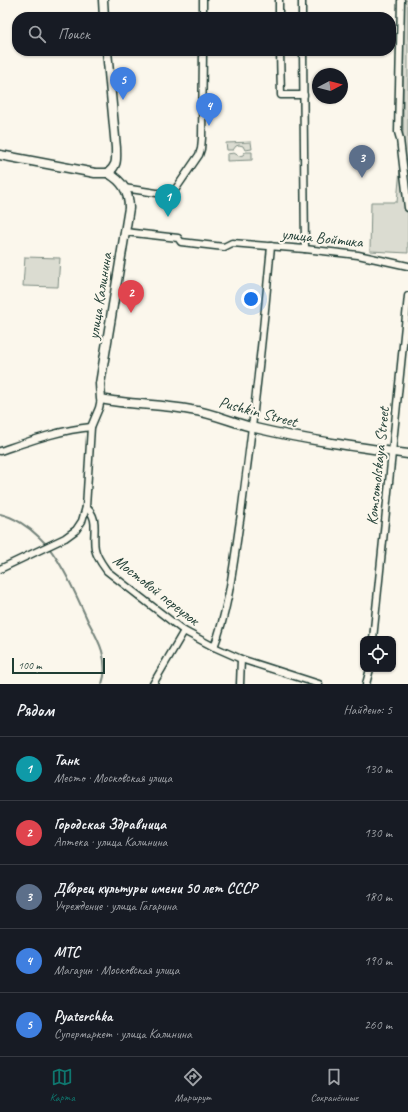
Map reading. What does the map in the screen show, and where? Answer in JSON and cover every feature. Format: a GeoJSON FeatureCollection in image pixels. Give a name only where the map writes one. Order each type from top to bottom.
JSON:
{"type":"FeatureCollection","features":[{"type":"Feature","properties":{"kind":"main road"},"geometry":{"type":"LineString","coordinates":[[103,0],[104,12]]}},
{"type":"Feature","properties":{"kind":"main road"},"geometry":{"type":"LineString","coordinates":[[0,155],[96,173],[108,172],[114,168],[116,162],[116,148],[107,56]]}},
{"type":"Feature","properties":{"kind":"main road","name":"улица Калинина"},"geometry":{"type":"LineString","coordinates":[[100,399],[100,384],[129,208],[129,197],[124,188],[116,178],[108,172]]}},
{"type":"Feature","properties":{"kind":"main road","name":"Pushkin Street"},"geometry":{"type":"LineString","coordinates":[[100,399],[190,409],[211,414],[253,428],[316,441],[408,454]]}},
{"type":"Feature","properties":{"kind":"street"},"geometry":{"type":"LineString","coordinates":[[203,0],[203,12]]}},
{"type":"Feature","properties":{"kind":"street"},"geometry":{"type":"LineString","coordinates":[[278,0],[279,12]]}},
{"type":"Feature","properties":{"kind":"street"},"geometry":{"type":"LineString","coordinates":[[302,0],[302,12]]}},
{"type":"Feature","properties":{"kind":"street"},"geometry":{"type":"LineString","coordinates":[[400,0],[398,132],[408,208]]}},
{"type":"Feature","properties":{"kind":"street"},"geometry":{"type":"LineString","coordinates":[[124,188],[169,194],[176,190],[199,155],[202,138],[203,56]]}},
{"type":"Feature","properties":{"kind":"street"},"geometry":{"type":"LineString","coordinates":[[280,56],[281,96],[304,95]]}},
{"type":"Feature","properties":{"kind":"street"},"geometry":{"type":"LineString","coordinates":[[303,56],[305,249]]}},
{"type":"Feature","properties":{"kind":"street","name":"улица Войтика"},"geometry":{"type":"LineString","coordinates":[[125,232],[178,238],[181,242],[224,247],[232,243],[358,255],[408,266]]}},
{"type":"Feature","properties":{"kind":"street"},"geometry":{"type":"LineString","coordinates":[[214,647],[220,632],[230,587],[253,428],[271,246]]}},
{"type":"Feature","properties":{"kind":"street","name":"Komsomolskaya Street"},"geometry":{"type":"LineString","coordinates":[[373,636],[408,296]]}},
{"type":"Feature","properties":{"kind":"street","name":"улица Калинина"},"geometry":{"type":"LineString","coordinates":[[0,569],[56,542],[76,530],[82,521],[86,507],[91,427],[99,408],[100,399]]}},
{"type":"Feature","properties":{"kind":"street"},"geometry":{"type":"LineString","coordinates":[[0,451],[57,433],[76,428],[91,427]]}},
{"type":"Feature","properties":{"kind":"street","name":"Мостовой переулок"},"geometry":{"type":"LineString","coordinates":[[86,507],[92,512],[94,518],[95,550],[99,561],[112,576],[184,631],[241,659],[319,684]]}},
{"type":"Feature","properties":{"kind":"street"},"geometry":{"type":"LineString","coordinates":[[153,684],[184,631]]}},
{"type":"Feature","properties":{"kind":"street"},"geometry":{"type":"LineString","coordinates":[[240,684],[241,659]]}},
{"type":"Feature","properties":{"kind":"street"},"geometry":{"type":"LineString","coordinates":[[366,684],[369,672]]}},
{"type":"Feature","properties":{"kind":"shaded area"},"geometry":{"type":"Polygon","coordinates":[[[403,0],[408,0],[408,253],[370,251],[371,202],[397,202],[403,135],[403,0]]]}},
{"type":"Feature","properties":{"kind":"shaded area"},"geometry":{"type":"Polygon","coordinates":[[[251,142],[252,149],[245,150],[243,146],[239,145],[233,150],[227,150],[226,143],[251,142]]]}},
{"type":"Feature","properties":{"kind":"shaded area"},"geometry":{"type":"Polygon","coordinates":[[[245,152],[252,152],[252,160],[227,161],[227,154],[234,153],[239,156],[243,155],[245,152]]]}},
{"type":"Feature","properties":{"kind":"shaded area"},"geometry":{"type":"Polygon","coordinates":[[[25,257],[60,258],[58,287],[23,286],[25,257]]]}},
{"type":"Feature","properties":{"kind":"waterway"},"geometry":{"type":"LineString","coordinates":[[0,514],[16,520],[35,533],[47,545],[61,565],[101,647],[105,668],[102,684]]}},
{"type":"Feature","properties":{"kind":"place","name":"Pyaterchka"},"geometry":{"type":"Point","coordinates":[123,100]}},
{"type":"Feature","properties":{"kind":"place","name":"МТС"},"geometry":{"type":"Point","coordinates":[209,126]}},
{"type":"Feature","properties":{"kind":"place","name":"Дворец культуры имени 50 лет СССР"},"geometry":{"type":"Point","coordinates":[362,178]}},
{"type":"Feature","properties":{"kind":"place","name":"Танк"},"geometry":{"type":"Point","coordinates":[168,217]}},
{"type":"Feature","properties":{"kind":"place","name":"Городская Здравница"},"geometry":{"type":"Point","coordinates":[131,313]}}]}
